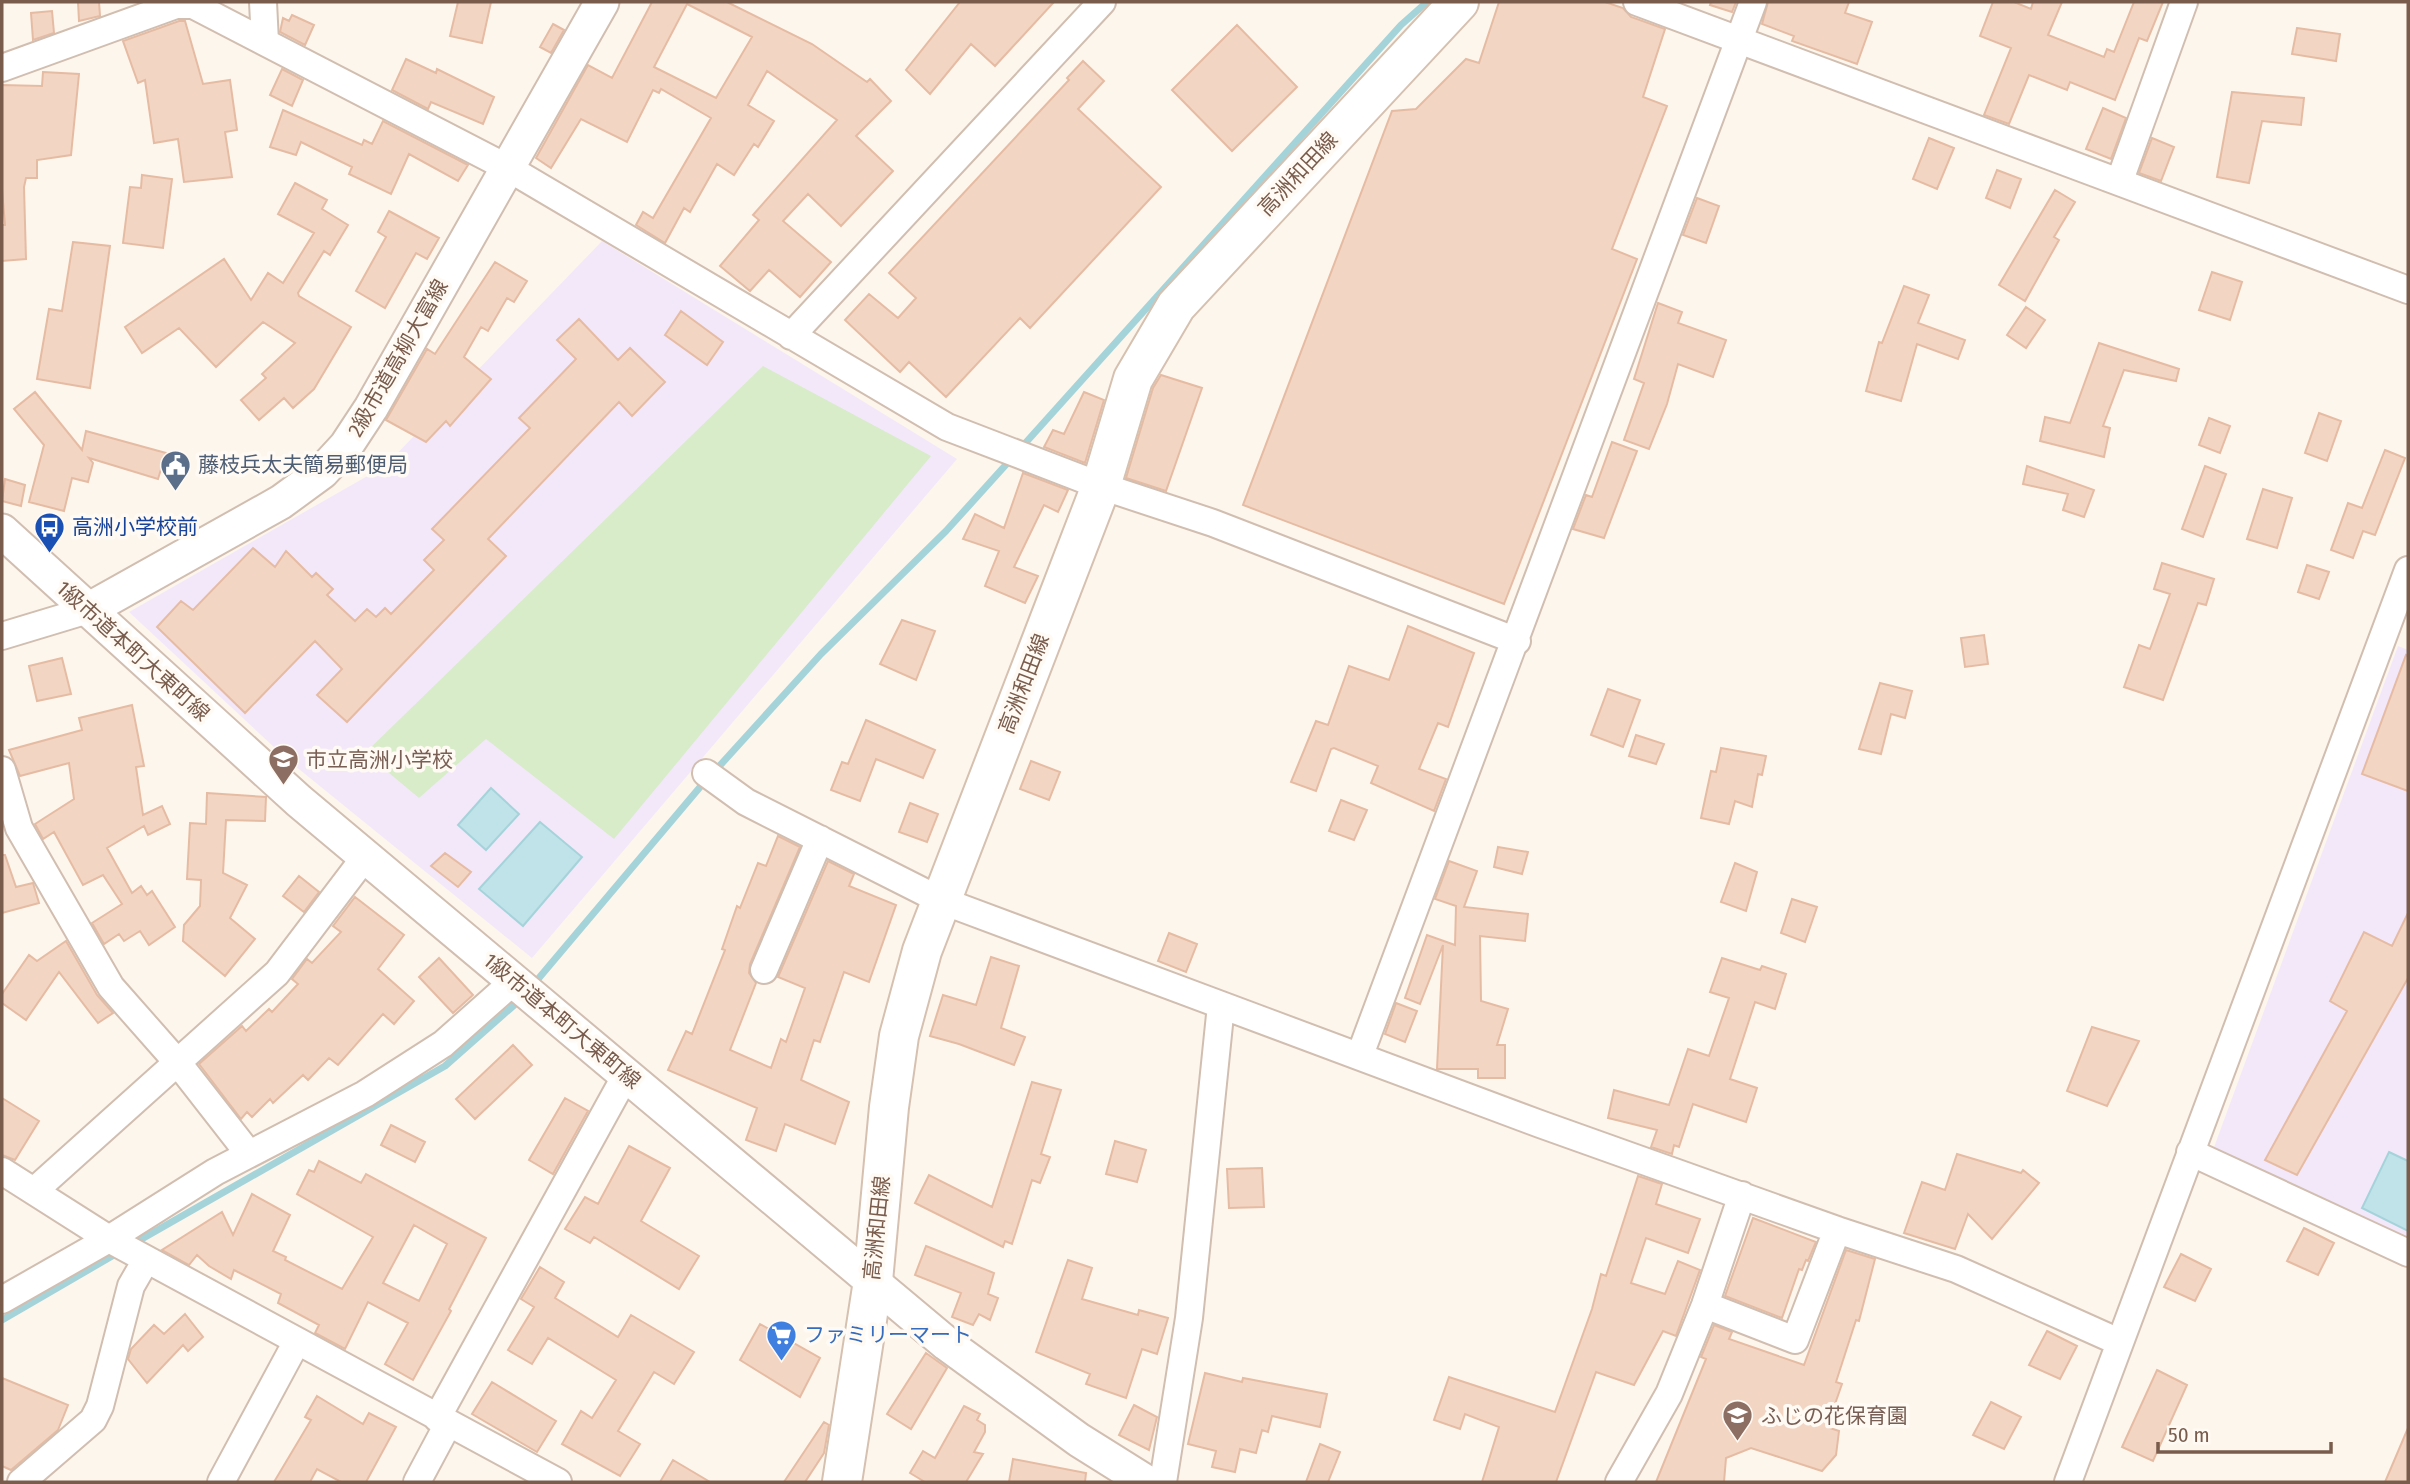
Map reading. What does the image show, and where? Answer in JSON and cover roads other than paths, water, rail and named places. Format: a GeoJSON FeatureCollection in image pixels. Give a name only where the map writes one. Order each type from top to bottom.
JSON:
{"type":"FeatureCollection","features":[{"type":"Feature","properties":{"kind":"main road","name":"高洲和田線"},"geometry":{"type":"LineString","coordinates":[[842,1482],[873,1281],[889,1107],[900,1036],[922,951],[1101,486],[1133,379],[1177,306],[1459,2]]}},
{"type":"Feature","properties":{"kind":"street"},"geometry":{"type":"LineString","coordinates":[[263,2],[265,43]]}},
{"type":"Feature","properties":{"kind":"street","name":"2級市道高柳大富線"},"geometry":{"type":"LineString","coordinates":[[88,610],[281,502],[322,472],[346,446],[371,408],[602,2]]}},
{"type":"Feature","properties":{"kind":"street"},"geometry":{"type":"LineString","coordinates":[[1637,2],[1686,11],[1738,41],[2120,180],[2408,290]]}},
{"type":"Feature","properties":{"kind":"street"},"geometry":{"type":"LineString","coordinates":[[1360,1055],[1517,641],[1753,2]]}},
{"type":"Feature","properties":{"kind":"street"},"geometry":{"type":"LineString","coordinates":[[2120,180],[2184,2]]}},
{"type":"Feature","properties":{"kind":"street"},"geometry":{"type":"LineString","coordinates":[[792,336],[1099,3]]}},
{"type":"Feature","properties":{"kind":"street"},"geometry":{"type":"LineString","coordinates":[[2,68],[176,4],[193,5],[508,168],[947,427],[1101,486],[1213,523],[1517,641]]}},
{"type":"Feature","properties":{"kind":"street","name":"1級市道本町大東町線"},"geometry":{"type":"LineString","coordinates":[[2,531],[299,801],[947,1344],[1079,1440],[1146,1482]]}},
{"type":"Feature","properties":{"kind":"street"},"geometry":{"type":"LineString","coordinates":[[2068,1482],[2190,1152],[2397,636],[2408,570]]}},
{"type":"Feature","properties":{"kind":"street"},"geometry":{"type":"LineString","coordinates":[[2,636],[88,610]]}},
{"type":"Feature","properties":{"kind":"street"},"geometry":{"type":"LineString","coordinates":[[2,770],[19,828],[111,987],[178,1063],[249,1154]]}},
{"type":"Feature","properties":{"kind":"street"},"geometry":{"type":"LineString","coordinates":[[706,773],[746,802],[940,900],[1540,1124],[1837,1230],[1956,1269],[2119,1342]]}},
{"type":"Feature","properties":{"kind":"street"},"geometry":{"type":"LineString","coordinates":[[764,970],[820,839]]}},
{"type":"Feature","properties":{"kind":"street"},"geometry":{"type":"LineString","coordinates":[[34,1191],[277,973],[365,857]]}},
{"type":"Feature","properties":{"kind":"street"},"geometry":{"type":"LineString","coordinates":[[2,1300],[110,1239],[215,1172],[365,1094],[443,1044],[514,981]]}},
{"type":"Feature","properties":{"kind":"street"},"geometry":{"type":"LineString","coordinates":[[1163,1482],[1189,1318],[1221,1005]]}},
{"type":"Feature","properties":{"kind":"street"},"geometry":{"type":"LineString","coordinates":[[417,1482],[443,1421],[626,1075]]}},
{"type":"Feature","properties":{"kind":"street"},"geometry":{"type":"LineString","coordinates":[[2190,1152],[2408,1253]]}},
{"type":"Feature","properties":{"kind":"street"},"geometry":{"type":"LineString","coordinates":[[2,1171],[110,1239],[296,1343],[558,1482]]}},
{"type":"Feature","properties":{"kind":"street"},"geometry":{"type":"LineString","coordinates":[[1619,1482],[1669,1394],[1705,1305],[1742,1195]]}},
{"type":"Feature","properties":{"kind":"street"},"geometry":{"type":"LineString","coordinates":[[1705,1305],[1795,1340],[1837,1230]]}},
{"type":"Feature","properties":{"kind":"street"},"geometry":{"type":"LineString","coordinates":[[21,1482],[93,1420],[100,1406],[131,1286],[146,1259]]}},
{"type":"Feature","properties":{"kind":"street"},"geometry":{"type":"LineString","coordinates":[[221,1482],[296,1343]]}},
{"type":"Feature","properties":{"kind":"water"},"geometry":{"type":"Polygon","coordinates":[[[491,788],[519,814],[486,850],[458,825],[491,788]]]}},
{"type":"Feature","properties":{"kind":"water"},"geometry":{"type":"Polygon","coordinates":[[[540,822],[582,857],[523,926],[479,889],[540,822]]]}},
{"type":"Feature","properties":{"kind":"water"},"geometry":{"type":"Polygon","coordinates":[[[2389,1152],[2408,1161],[2408,1231],[2362,1208],[2389,1152]]]}},
{"type":"Feature","properties":{"kind":"waterway"},"geometry":{"type":"LineString","coordinates":[[1020,449],[1401,25],[1427,2]]}},
{"type":"Feature","properties":{"kind":"waterway"},"geometry":{"type":"LineString","coordinates":[[714,772],[821,654],[946,531],[1012,458]]}},
{"type":"Feature","properties":{"kind":"waterway"},"geometry":{"type":"LineString","coordinates":[[533,985],[706,780]]}},
{"type":"Feature","properties":{"kind":"waterway"},"geometry":{"type":"LineString","coordinates":[[133,1244],[445,1066],[521,999]]}},
{"type":"Feature","properties":{"kind":"waterway"},"geometry":{"type":"LineString","coordinates":[[2,1320],[119,1252]]}},
{"type":"Feature","properties":{"kind":"place","name":"藤枝兵太夫簡易郵便局"},"geometry":{"type":"Point","coordinates":[175,492]}},
{"type":"Feature","properties":{"kind":"place","name":"高洲小学校前"},"geometry":{"type":"Point","coordinates":[49,554]}},
{"type":"Feature","properties":{"kind":"place","name":"市立高洲小学校"},"geometry":{"type":"Point","coordinates":[283,787]}},
{"type":"Feature","properties":{"kind":"place","name":"ファミリーマート"},"geometry":{"type":"Point","coordinates":[781,1362]}},
{"type":"Feature","properties":{"kind":"place","name":"ふじの花保育園"},"geometry":{"type":"Point","coordinates":[1738,1443]}}]}
